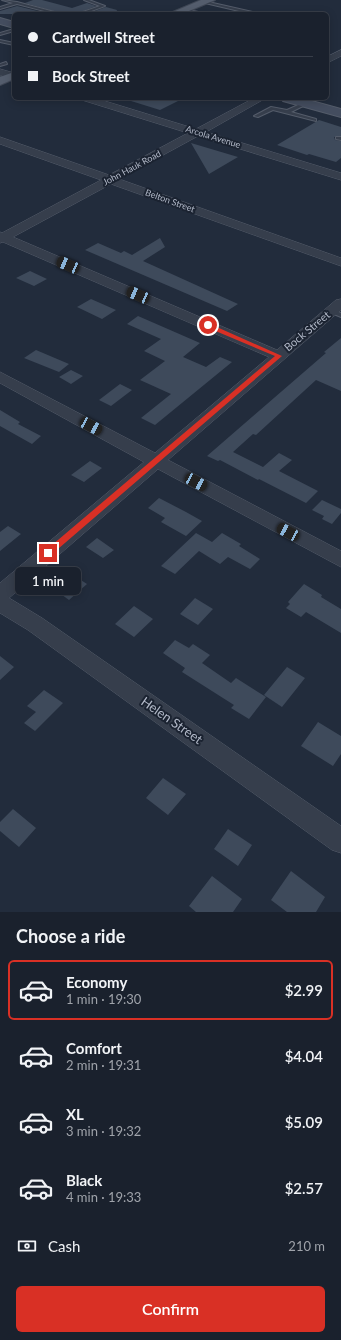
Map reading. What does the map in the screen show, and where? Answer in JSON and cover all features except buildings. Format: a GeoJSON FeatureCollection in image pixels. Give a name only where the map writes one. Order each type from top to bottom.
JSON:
{"type":"FeatureCollection","features":[{"type":"Feature","properties":{"kind":"main road"},"geometry":{"type":"LineString","coordinates":[[178,12],[207,1]]}},
{"type":"Feature","properties":{"kind":"main road"},"geometry":{"type":"LineString","coordinates":[[0,21],[12,24]]}},
{"type":"Feature","properties":{"kind":"main road"},"geometry":{"type":"LineString","coordinates":[[0,81],[12,76]]}},
{"type":"Feature","properties":{"kind":"main road"},"geometry":{"type":"LineString","coordinates":[[294,100],[341,113]]}},
{"type":"Feature","properties":{"kind":"street"},"geometry":{"type":"LineString","coordinates":[[329,59],[341,53]]}},
{"type":"Feature","properties":{"kind":"street"},"geometry":{"type":"LineString","coordinates":[[0,72],[12,76]]}},
{"type":"Feature","properties":{"kind":"street","name":"Arcola Avenue"},"geometry":{"type":"LineString","coordinates":[[92,100],[341,177]]}},
{"type":"Feature","properties":{"kind":"street","name":"John Hauk Road"},"geometry":{"type":"LineString","coordinates":[[1,237],[258,100]]}},
{"type":"Feature","properties":{"kind":"street","name":"Belton Street"},"geometry":{"type":"LineString","coordinates":[[0,140],[341,262]]}},
{"type":"Feature","properties":{"kind":"street"},"geometry":{"type":"LineString","coordinates":[[1,237],[279,356]]}},
{"type":"Feature","properties":{"kind":"street","name":"Bock Street"},"geometry":{"type":"LineString","coordinates":[[0,594],[279,356],[338,309]]}},
{"type":"Feature","properties":{"kind":"street"},"geometry":{"type":"LineString","coordinates":[[0,377],[341,560]]}},
{"type":"Feature","properties":{"kind":"street","name":"Helen Street"},"geometry":{"type":"LineString","coordinates":[[0,603],[35,624],[341,841]]}},
{"type":"Feature","properties":{"kind":"lane"},"geometry":{"type":"LineString","coordinates":[[4,0],[52,12]]}},
{"type":"Feature","properties":{"kind":"lane"},"geometry":{"type":"LineString","coordinates":[[85,12],[103,6],[103,4],[86,0]]}},
{"type":"Feature","properties":{"kind":"lane"},"geometry":{"type":"LineString","coordinates":[[207,1],[249,12]]}},
{"type":"Feature","properties":{"kind":"lane"},"geometry":{"type":"LineString","coordinates":[[0,8],[16,3]]}},
{"type":"Feature","properties":{"kind":"lane"},"geometry":{"type":"LineString","coordinates":[[184,10],[194,12]]}},
{"type":"Feature","properties":{"kind":"lane"},"geometry":{"type":"LineString","coordinates":[[0,34],[12,31]]}},
{"type":"Feature","properties":{"kind":"lane"},"geometry":{"type":"LineString","coordinates":[[0,41],[12,44]]}},
{"type":"Feature","properties":{"kind":"lane"},"geometry":{"type":"LineString","coordinates":[[0,65],[6,63]]}},
{"type":"Feature","properties":{"kind":"lane"},"geometry":{"type":"LineString","coordinates":[[287,112],[305,103]]}},
{"type":"Feature","properties":{"kind":"lane"},"geometry":{"type":"LineString","coordinates":[[256,116],[273,108],[314,120]]}},
{"type":"Feature","properties":{"kind":"route"},"geometry":{"type":"LineString","coordinates":[[48,553],[279,356],[208,325]]}}]}
